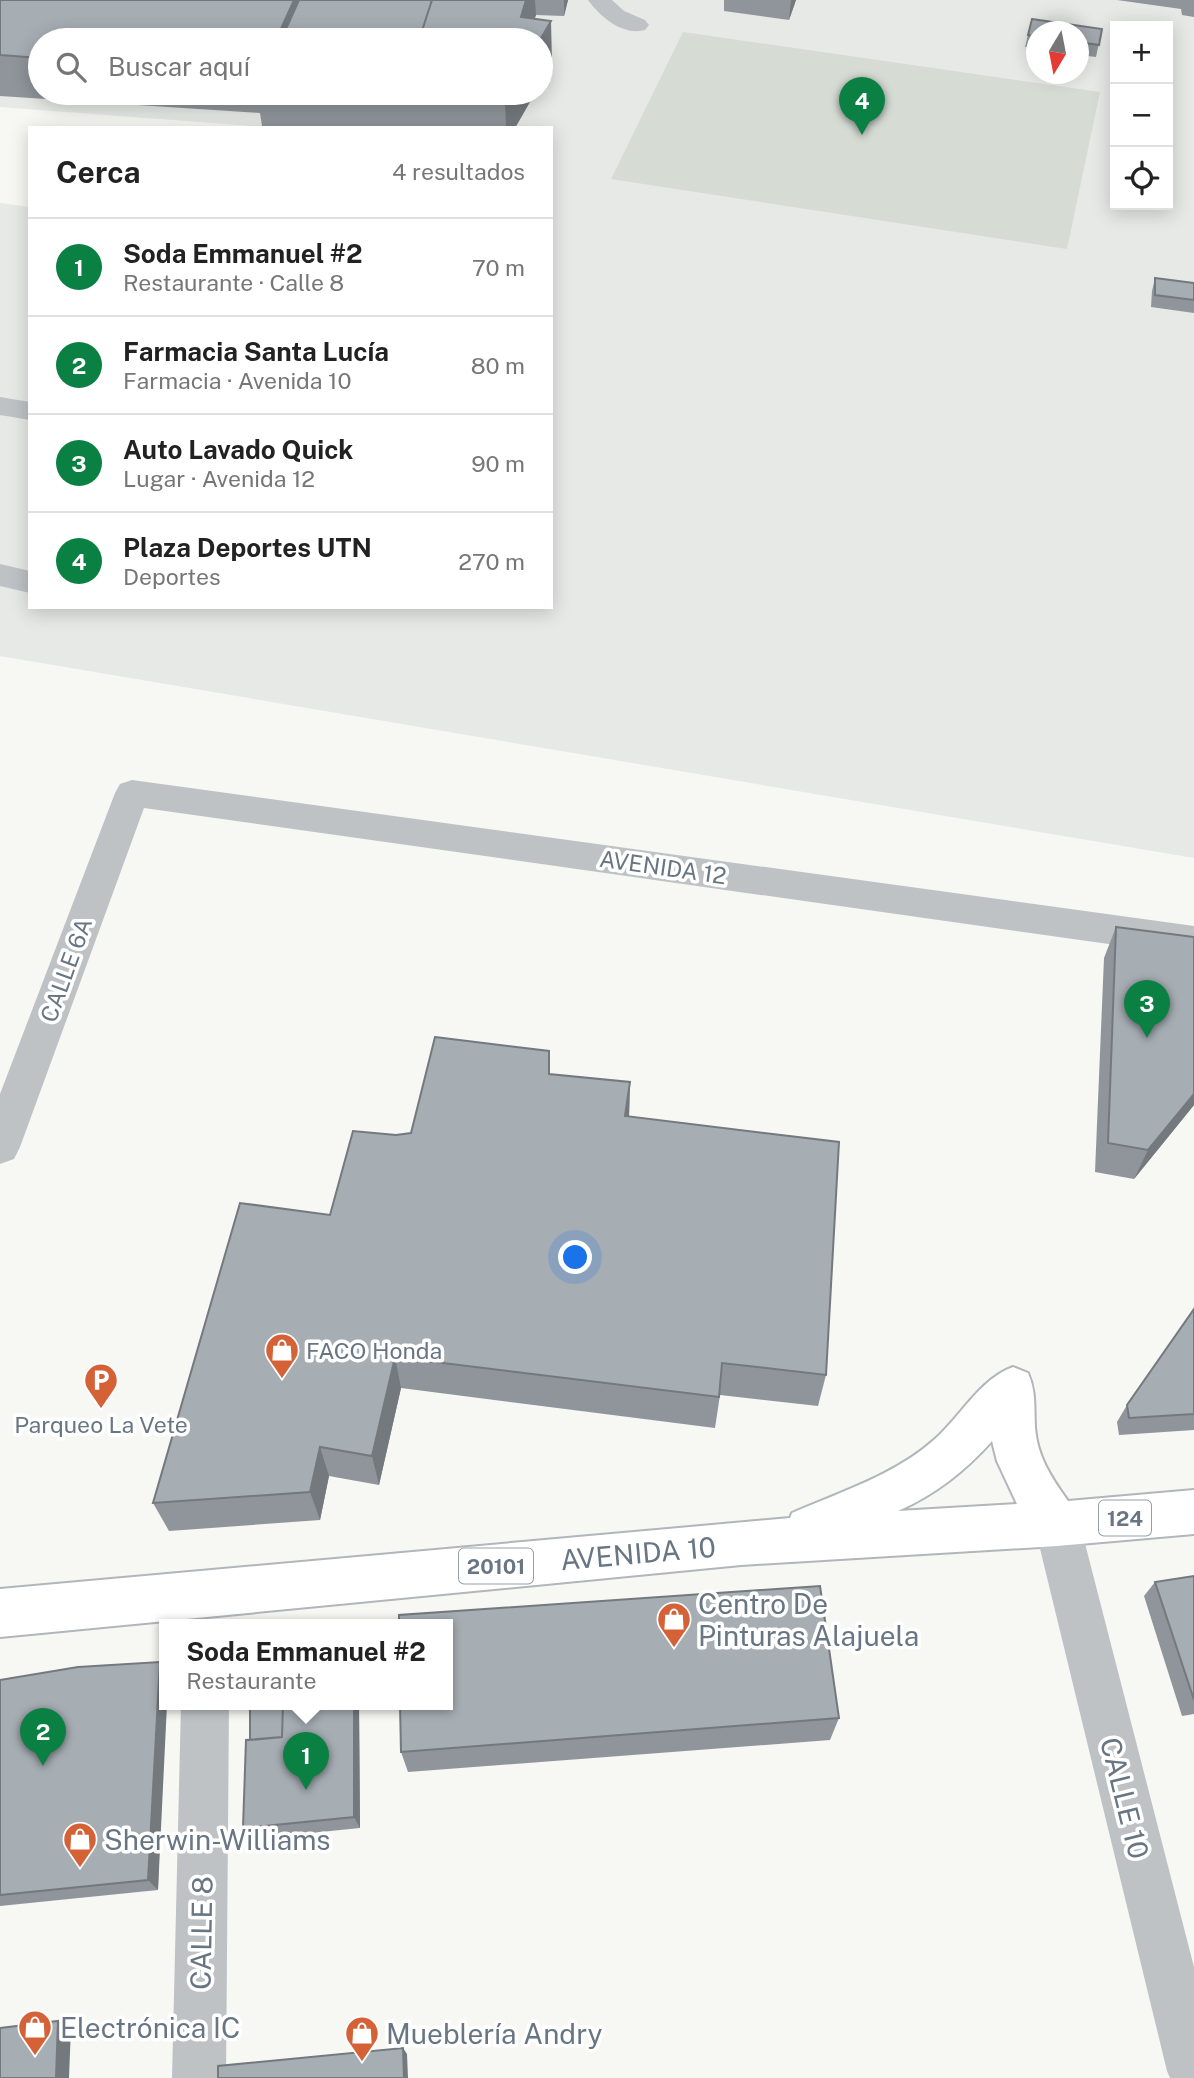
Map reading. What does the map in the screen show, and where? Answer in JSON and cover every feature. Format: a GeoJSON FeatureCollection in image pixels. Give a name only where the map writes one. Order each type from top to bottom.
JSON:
{"type":"FeatureCollection","features":[{"type":"Feature","properties":{"kind":"main road"},"geometry":{"type":"LineString","coordinates":[[784,1540],[915,1481],[951,1454],[1013,1387],[1012,1420],[1016,1458],[1023,1474],[1057,1524]]}},
{"type":"Feature","properties":{"kind":"main road","name":"AVENIDA 10"},"geometry":{"type":"LineString","coordinates":[[0,1613],[208,1609],[784,1540],[1057,1524],[1194,1512]]}},
{"type":"Feature","properties":{"kind":"street"},"geometry":{"type":"LineString","coordinates":[[600,0],[604,7],[618,17],[637,25]]}},
{"type":"Feature","properties":{"kind":"street"},"geometry":{"type":"LineString","coordinates":[[0,406],[28,411]]}},
{"type":"Feature","properties":{"kind":"street"},"geometry":{"type":"LineString","coordinates":[[0,575],[28,582]]}},
{"type":"Feature","properties":{"kind":"street","name":"AVENIDA 12"},"geometry":{"type":"LineString","coordinates":[[132,793],[1194,941]]}},
{"type":"Feature","properties":{"kind":"street","name":"CALLE 6A"},"geometry":{"type":"LineString","coordinates":[[0,1147],[132,793]]}},
{"type":"Feature","properties":{"kind":"street","name":"CALLE 10"},"geometry":{"type":"LineString","coordinates":[[1057,1524],[1194,2071]]}},
{"type":"Feature","properties":{"kind":"street","name":"CALLE 8"},"geometry":{"type":"LineString","coordinates":[[199,2078],[205,1710]]}},
{"type":"Feature","properties":{"kind":"shaded area"},"geometry":{"type":"Polygon","coordinates":[[[0,0],[1194,0],[1194,858],[0,656],[0,203],[28,207],[28,609],[553,609],[553,126],[254,126],[0,107],[0,0]]]}},
{"type":"Feature","properties":{"kind":"shaded area"},"geometry":{"type":"Polygon","coordinates":[[[683,32],[1026,81],[1026,84],[1100,92],[1067,249],[611,179],[683,32]]]}},
{"type":"Feature","properties":{"kind":"building"},"geometry":{"type":"Polygon","coordinates":[[[0,0],[294,0],[281,28],[28,28],[28,57],[0,55],[0,0]]]}},
{"type":"Feature","properties":{"kind":"building"},"geometry":{"type":"Polygon","coordinates":[[[299,0],[432,0],[423,28],[286,28],[299,0]]]}},
{"type":"Feature","properties":{"kind":"building"},"geometry":{"type":"Polygon","coordinates":[[[432,0],[526,0],[521,17],[551,21],[547,28],[423,28],[432,0]]]}},
{"type":"Feature","properties":{"kind":"building"},"geometry":{"type":"Polygon","coordinates":[[[1089,27],[1102,29],[1099,45],[1089,44],[1089,27]]]}},
{"type":"Feature","properties":{"kind":"building"},"geometry":{"type":"Polygon","coordinates":[[[1155,278],[1194,283],[1194,300],[1155,295],[1155,278]]]}},
{"type":"Feature","properties":{"kind":"building"},"geometry":{"type":"Polygon","coordinates":[[[1116,927],[1194,937],[1194,1094],[1148,1150],[1108,1143],[1116,927]]]}},
{"type":"Feature","properties":{"kind":"building"},"geometry":{"type":"Polygon","coordinates":[[[435,1037],[549,1051],[549,1074],[630,1082],[625,1116],[839,1142],[826,1375],[722,1363],[719,1397],[395,1357],[372,1456],[320,1447],[310,1492],[153,1503],[240,1203],[330,1215],[353,1131],[396,1135],[411,1133],[435,1037]]]}},
{"type":"Feature","properties":{"kind":"building"},"geometry":{"type":"Polygon","coordinates":[[[1194,1309],[1194,1414],[1129,1418],[1127,1405],[1194,1309]]]}},
{"type":"Feature","properties":{"kind":"building"},"geometry":{"type":"Polygon","coordinates":[[[1194,1576],[1194,1700],[1155,1582],[1194,1576]]]}},
{"type":"Feature","properties":{"kind":"building"},"geometry":{"type":"Polygon","coordinates":[[[820,1586],[839,1718],[401,1752],[400,1710],[453,1710],[453,1619],[399,1619],[399,1615],[820,1586]]]}},
{"type":"Feature","properties":{"kind":"building"},"geometry":{"type":"Polygon","coordinates":[[[159,1662],[148,1880],[0,1895],[0,1680],[78,1667],[159,1662]]]}},
{"type":"Feature","properties":{"kind":"building"},"geometry":{"type":"Polygon","coordinates":[[[250,1710],[283,1710],[282,1737],[250,1740],[250,1710]]]}},
{"type":"Feature","properties":{"kind":"building"},"geometry":{"type":"Polygon","coordinates":[[[283,1710],[354,1710],[354,1817],[243,1828],[246,1740],[282,1737],[283,1710]]]}},
{"type":"Feature","properties":{"kind":"building","name":"Electrónica IC"},"geometry":{"type":"Polygon","coordinates":[[[58,2021],[56,2078],[0,2078],[0,2028],[58,2021]]]}},
{"type":"Feature","properties":{"kind":"building","name":"Mueblería Andry"},"geometry":{"type":"Polygon","coordinates":[[[403,2048],[404,2078],[218,2078],[218,2066],[403,2048]]]}},
{"type":"Feature","properties":{"kind":"place","name":"Plaza Deportes UTN"},"geometry":{"type":"Point","coordinates":[862,135]}},
{"type":"Feature","properties":{"kind":"place","name":"Auto Lavado Quick"},"geometry":{"type":"Point","coordinates":[1147,1038]}},
{"type":"Feature","properties":{"kind":"place","name":"FACO Honda"},"geometry":{"type":"Point","coordinates":[282,1380]}},
{"type":"Feature","properties":{"kind":"place","name":"Parqueo La Vete"},"geometry":{"type":"Point","coordinates":[101,1410]}},
{"type":"Feature","properties":{"kind":"place","name":"Centro De Pinturas Alajuela"},"geometry":{"type":"Point","coordinates":[674,1649]}},
{"type":"Feature","properties":{"kind":"place","name":"Farmacia Santa Lucía"},"geometry":{"type":"Point","coordinates":[43,1766]}},
{"type":"Feature","properties":{"kind":"place","name":"Soda Emmanuel #2"},"geometry":{"type":"Point","coordinates":[306,1790]}},
{"type":"Feature","properties":{"kind":"place","name":"Sherwin-Williams"},"geometry":{"type":"Point","coordinates":[80,1869]}},
{"type":"Feature","properties":{"kind":"place","name":"Electrónica IC"},"geometry":{"type":"Point","coordinates":[35,2057]}},
{"type":"Feature","properties":{"kind":"place","name":"Mueblería Andry"},"geometry":{"type":"Point","coordinates":[362,2063]}}]}
